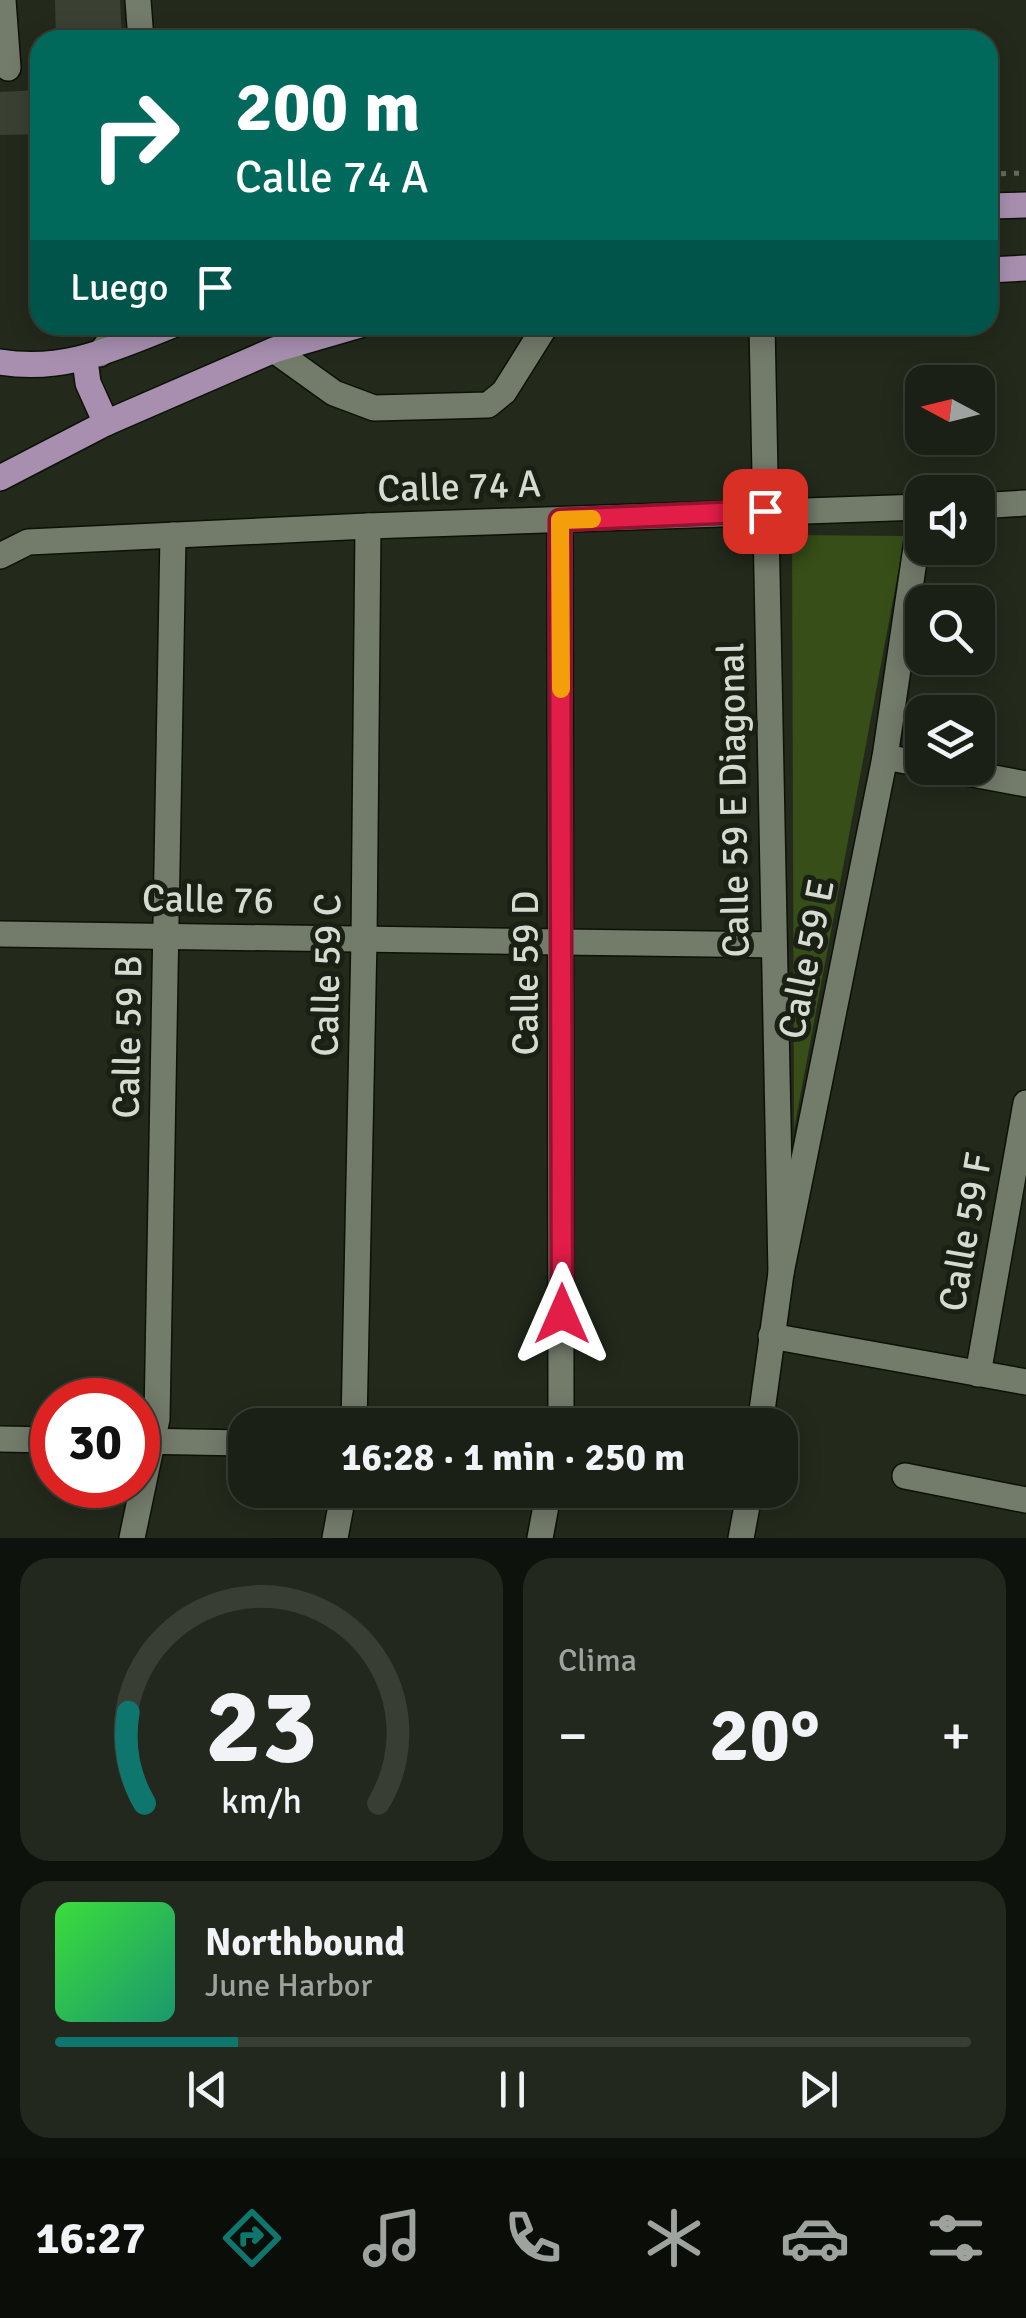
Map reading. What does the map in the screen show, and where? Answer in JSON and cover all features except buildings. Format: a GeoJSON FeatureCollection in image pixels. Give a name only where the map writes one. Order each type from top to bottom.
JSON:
{"type":"FeatureCollection","features":[{"type":"Feature","properties":{"kind":"main road"},"geometry":{"type":"LineString","coordinates":[[998,206],[1026,205]]}},
{"type":"Feature","properties":{"kind":"main road"},"geometry":{"type":"LineString","coordinates":[[998,269],[1026,268]]}},
{"type":"Feature","properties":{"kind":"main road"},"geometry":{"type":"LineString","coordinates":[[0,362],[23,366],[93,357],[147,335]]}},
{"type":"Feature","properties":{"kind":"main road"},"geometry":{"type":"LineString","coordinates":[[0,478],[106,423],[274,350],[326,335]]}},
{"type":"Feature","properties":{"kind":"main road"},"geometry":{"type":"LineString","coordinates":[[93,357],[88,383],[106,423]]}},
{"type":"Feature","properties":{"kind":"street"},"geometry":{"type":"LineString","coordinates":[[3,0],[8,68]]}},
{"type":"Feature","properties":{"kind":"street"},"geometry":{"type":"LineString","coordinates":[[138,0],[140,30]]}},
{"type":"Feature","properties":{"kind":"street"},"geometry":{"type":"LineString","coordinates":[[93,357],[112,335]]}},
{"type":"Feature","properties":{"kind":"street"},"geometry":{"type":"LineString","coordinates":[[274,350],[334,393],[374,408],[488,405],[504,392],[540,335]]}},
{"type":"Feature","properties":{"kind":"street","name":"Calle 59 E Diagonal"},"geometry":{"type":"LineString","coordinates":[[762,335],[781,1273]]}},
{"type":"Feature","properties":{"kind":"street"},"geometry":{"type":"LineString","coordinates":[[995,505],[1026,503]]}},
{"type":"Feature","properties":{"kind":"street","name":"Calle 74 A"},"geometry":{"type":"LineString","coordinates":[[0,556],[28,542],[905,507]]}},
{"type":"Feature","properties":{"kind":"street","name":"Calle 59 D"},"geometry":{"type":"LineString","coordinates":[[560,520],[561,1408]]}},
{"type":"Feature","properties":{"kind":"street","name":"Calle 59 C"},"geometry":{"type":"LineString","coordinates":[[354,1408],[368,526]]}},
{"type":"Feature","properties":{"kind":"street","name":"Calle 59 B"},"geometry":{"type":"LineString","coordinates":[[159,1378],[173,536]]}},
{"type":"Feature","properties":{"kind":"street","name":"Calle 59 E"},"geometry":{"type":"LineString","coordinates":[[762,1408],[781,1273],[886,757],[914,565]]}},
{"type":"Feature","properties":{"kind":"street"},"geometry":{"type":"LineString","coordinates":[[886,757],[905,761]]}},
{"type":"Feature","properties":{"kind":"street"},"geometry":{"type":"LineString","coordinates":[[995,778],[1026,784]]}},
{"type":"Feature","properties":{"kind":"street","name":"Calle 76"},"geometry":{"type":"LineString","coordinates":[[0,934],[774,944]]}},
{"type":"Feature","properties":{"kind":"street","name":"Calle 59 F"},"geometry":{"type":"LineString","coordinates":[[978,1374],[1026,1103]]}},
{"type":"Feature","properties":{"kind":"street"},"geometry":{"type":"LineString","coordinates":[[771,1336],[1026,1382]]}},
{"type":"Feature","properties":{"kind":"street"},"geometry":{"type":"LineString","coordinates":[[0,1439],[30,1440]]}},
{"type":"Feature","properties":{"kind":"street"},"geometry":{"type":"LineString","coordinates":[[160,1441],[228,1443]]}},
{"type":"Feature","properties":{"kind":"street"},"geometry":{"type":"LineString","coordinates":[[904,1476],[1026,1500]]}},
{"type":"Feature","properties":{"kind":"street","name":"Calle 59 B"},"geometry":{"type":"LineString","coordinates":[[132,1538],[136,1508]]}},
{"type":"Feature","properties":{"kind":"street"},"geometry":{"type":"LineString","coordinates":[[335,1538],[341,1508]]}},
{"type":"Feature","properties":{"kind":"street"},"geometry":{"type":"LineString","coordinates":[[540,1538],[546,1508]]}},
{"type":"Feature","properties":{"kind":"street"},"geometry":{"type":"LineString","coordinates":[[741,1538],[747,1508]]}},
{"type":"Feature","properties":{"kind":"path"},"geometry":{"type":"LineString","coordinates":[[998,174],[1026,173]]}},
{"type":"Feature","properties":{"kind":"green space"},"geometry":{"type":"Polygon","coordinates":[[[792,535],[905,536],[794,1129],[792,535]]]}},
{"type":"Feature","properties":{"kind":"slow traffic"},"geometry":{"type":"LineString","coordinates":[[561,689],[560,520],[592,519]]}},
{"type":"Feature","properties":{"kind":"route"},"geometry":{"type":"LineString","coordinates":[[562,1314],[560,520],[765,511]]}}]}
